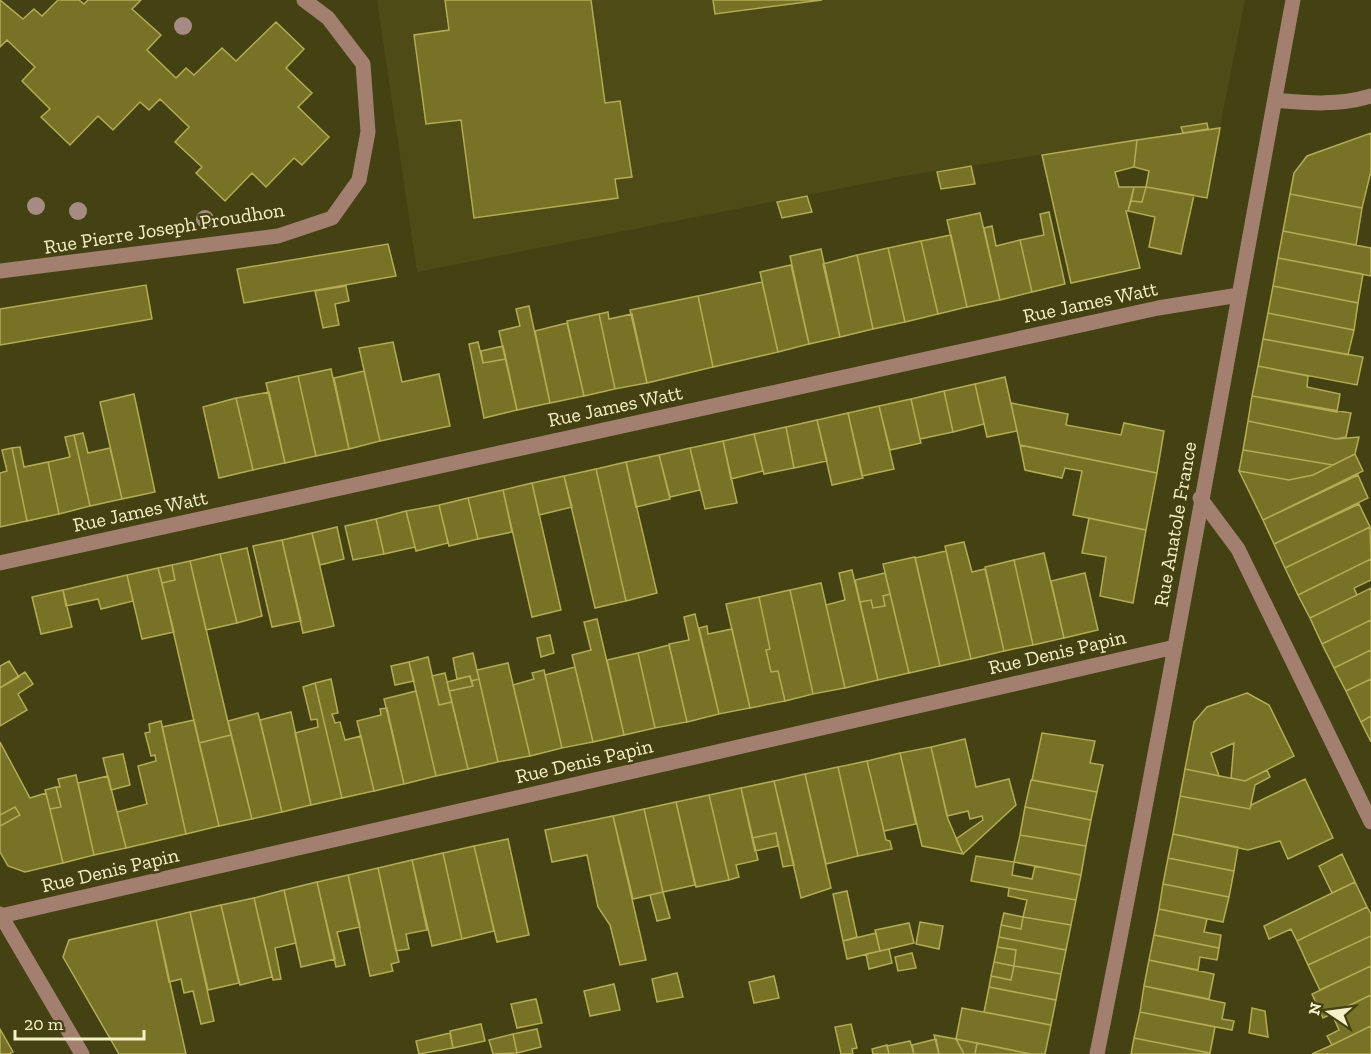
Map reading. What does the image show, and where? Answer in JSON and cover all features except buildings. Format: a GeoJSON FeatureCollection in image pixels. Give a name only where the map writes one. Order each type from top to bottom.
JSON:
{"type":"FeatureCollection","features":[{"type":"Feature","properties":{"kind":"street","name":"Rue Pierre Joseph Proudhon"},"geometry":{"type":"LineString","coordinates":[[0,271],[278,236],[332,218],[360,180],[368,132],[363,64],[328,18],[304,0]]}},
{"type":"Feature","properties":{"kind":"street","name":"Rue Anatole France"},"geometry":{"type":"LineString","coordinates":[[1097,1054],[1175,647],[1200,498],[1293,0]]}},
{"type":"Feature","properties":{"kind":"street"},"geometry":{"type":"LineString","coordinates":[[1275,100],[1318,104],[1356,101],[1371,96]]}},
{"type":"Feature","properties":{"kind":"street","name":"Rue James Watt"},"geometry":{"type":"LineString","coordinates":[[0,563],[1158,308],[1239,295]]}},
{"type":"Feature","properties":{"kind":"street"},"geometry":{"type":"LineString","coordinates":[[1200,498],[1238,549],[1371,822]]}},
{"type":"Feature","properties":{"kind":"street","name":"Rue Denis Papin"},"geometry":{"type":"LineString","coordinates":[[1,915],[1175,647]]}},
{"type":"Feature","properties":{"kind":"street"},"geometry":{"type":"LineString","coordinates":[[1,915],[82,1054]]}},
{"type":"Feature","properties":{"kind":"shaded area"},"geometry":{"type":"Polygon","coordinates":[[[377,0],[1245,0],[1220,128],[1208,129],[1206,123],[1182,127],[1183,133],[904,176],[417,272],[377,0]]]}}]}
